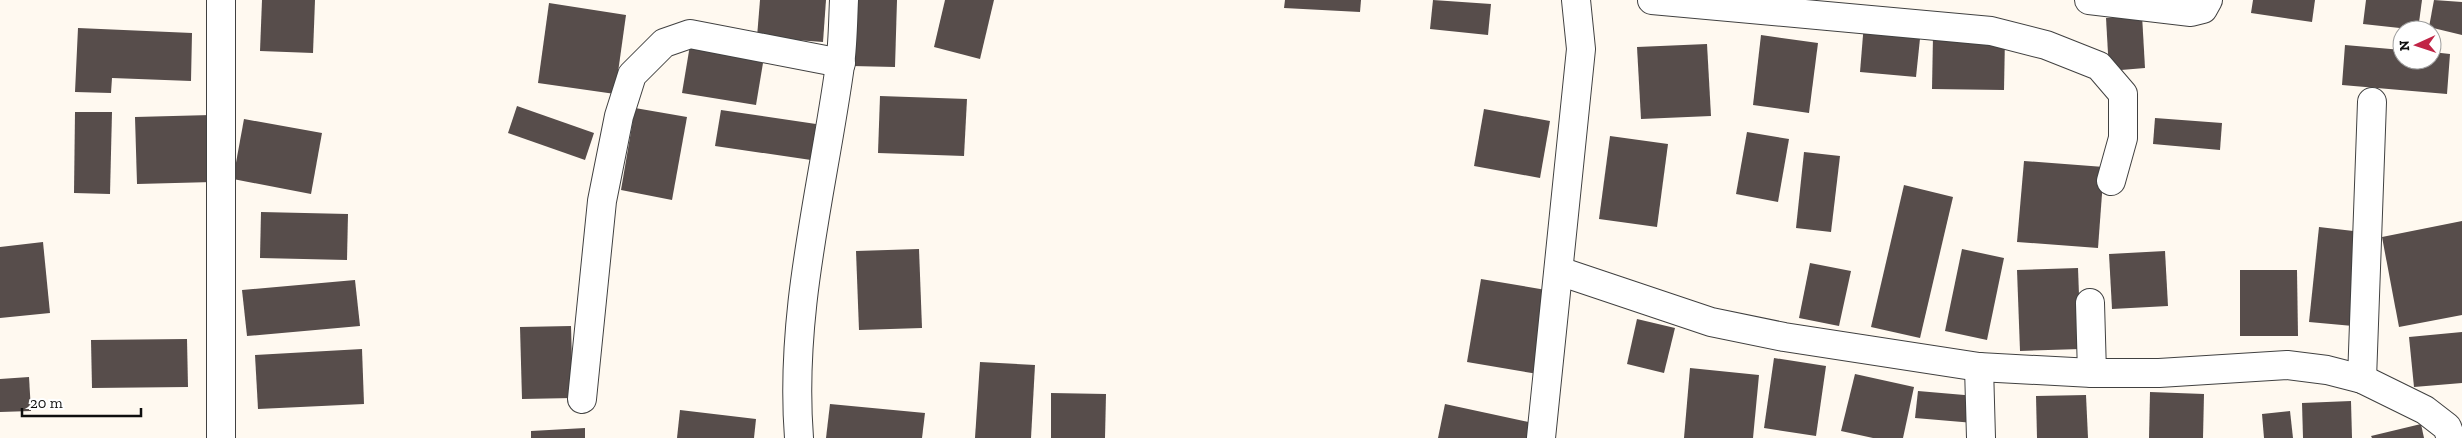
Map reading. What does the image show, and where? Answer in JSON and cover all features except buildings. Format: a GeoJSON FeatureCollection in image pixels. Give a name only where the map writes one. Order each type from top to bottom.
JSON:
{"type":"FeatureCollection","features":[{"type":"Feature","properties":{"kind":"street"},"geometry":{"type":"LineString","coordinates":[[221,0],[222,438]]}},
{"type":"Feature","properties":{"kind":"street"},"geometry":{"type":"LineString","coordinates":[[799,438],[798,363],[801,299],[841,63],[844,0]]}},
{"type":"Feature","properties":{"kind":"street"},"geometry":{"type":"LineString","coordinates":[[1541,438],[1581,49],[1576,0]]}},
{"type":"Feature","properties":{"kind":"street"},"geometry":{"type":"LineString","coordinates":[[1652,0],[1791,6],[1991,31],[2046,45],[2099,66],[2123,94],[2123,138],[2111,181]]}},
{"type":"Feature","properties":{"kind":"street"},"geometry":{"type":"LineString","coordinates":[[2089,0],[2191,12],[2202,9],[2208,0]]}},
{"type":"Feature","properties":{"kind":"street"},"geometry":{"type":"LineString","coordinates":[[582,399],[602,201],[619,116],[632,76],[664,43],[690,34],[841,63]]}},
{"type":"Feature","properties":{"kind":"street"},"geometry":{"type":"LineString","coordinates":[[2362,379],[2372,102]]}},
{"type":"Feature","properties":{"kind":"street"},"geometry":{"type":"LineString","coordinates":[[1559,271],[1711,322],[1784,337],[1979,367],[2092,373],[2159,374],[2287,366],[2327,370],[2362,379],[2425,410],[2447,427],[2452,438]]}},
{"type":"Feature","properties":{"kind":"street"},"geometry":{"type":"LineString","coordinates":[[2090,303],[2092,373]]}},
{"type":"Feature","properties":{"kind":"street"},"geometry":{"type":"LineString","coordinates":[[1979,367],[1982,438]]}}]}
